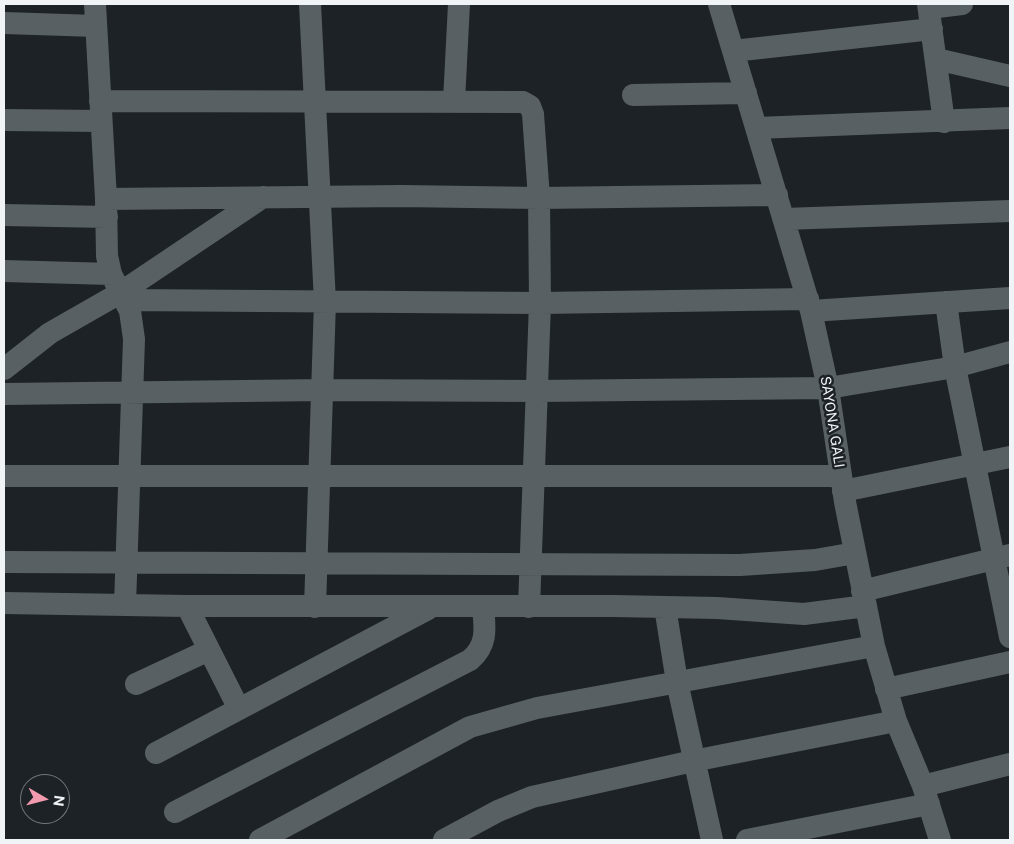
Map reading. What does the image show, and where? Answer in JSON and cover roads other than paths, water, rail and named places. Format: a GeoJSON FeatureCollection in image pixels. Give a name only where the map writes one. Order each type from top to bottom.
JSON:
{"type":"FeatureCollection","features":[{"type":"Feature","properties":{"kind":"street"},"geometry":{"type":"LineString","coordinates":[[310,4],[325,302],[324,390],[315,607]]}},
{"type":"Feature","properties":{"kind":"street"},"geometry":{"type":"LineString","coordinates":[[454,101],[459,4]]}},
{"type":"Feature","properties":{"kind":"street","name":"SAYONA GALI"},"geometry":{"type":"LineString","coordinates":[[719,4],[809,305],[828,388],[842,484],[874,646],[896,721],[926,795],[940,840]]}},
{"type":"Feature","properties":{"kind":"street"},"geometry":{"type":"LineString","coordinates":[[733,51],[930,14],[962,4]]}},
{"type":"Feature","properties":{"kind":"street"},"geometry":{"type":"LineString","coordinates":[[930,14],[944,122]]}},
{"type":"Feature","properties":{"kind":"street"},"geometry":{"type":"LineString","coordinates":[[4,23],[95,15],[107,208],[107,256],[133,324],[133,392],[125,605]]}},
{"type":"Feature","properties":{"kind":"street"},"geometry":{"type":"LineString","coordinates":[[936,59],[1010,76]]}},
{"type":"Feature","properties":{"kind":"street"},"geometry":{"type":"LineString","coordinates":[[633,94],[746,93]]}},
{"type":"Feature","properties":{"kind":"street"},"geometry":{"type":"LineString","coordinates":[[4,120],[101,111],[316,100],[513,100],[530,106],[533,114],[540,198],[540,303],[529,607]]}},
{"type":"Feature","properties":{"kind":"street"},"geometry":{"type":"LineString","coordinates":[[757,128],[1010,118]]}},
{"type":"Feature","properties":{"kind":"street"},"geometry":{"type":"LineString","coordinates":[[4,215],[263,197],[540,198],[776,195]]}},
{"type":"Feature","properties":{"kind":"street"},"geometry":{"type":"LineString","coordinates":[[4,370],[50,334],[263,197]]}},
{"type":"Feature","properties":{"kind":"street"},"geometry":{"type":"LineString","coordinates":[[784,219],[1010,211]]}},
{"type":"Feature","properties":{"kind":"street"},"geometry":{"type":"LineString","coordinates":[[4,271],[119,289],[325,302],[809,305],[946,302],[1010,298]]}},
{"type":"Feature","properties":{"kind":"street"},"geometry":{"type":"LineString","coordinates":[[946,302],[955,367],[975,465],[1002,557],[1010,637]]}},
{"type":"Feature","properties":{"kind":"street"},"geometry":{"type":"LineString","coordinates":[[4,394],[324,390],[537,391],[828,388],[955,367],[1010,352]]}},
{"type":"Feature","properties":{"kind":"street"},"geometry":{"type":"LineString","coordinates":[[4,476],[534,477],[842,484],[975,465],[1010,457]]}},
{"type":"Feature","properties":{"kind":"street"},"geometry":{"type":"LineString","coordinates":[[4,562],[126,564],[740,565],[815,560],[855,553]]}},
{"type":"Feature","properties":{"kind":"street"},"geometry":{"type":"LineString","coordinates":[[4,603],[315,607],[665,607],[804,614],[1002,557]]}},
{"type":"Feature","properties":{"kind":"street"},"geometry":{"type":"LineString","coordinates":[[187,606],[239,709]]}},
{"type":"Feature","properties":{"kind":"street"},"geometry":{"type":"LineString","coordinates":[[156,753],[431,607]]}},
{"type":"Feature","properties":{"kind":"street"},"geometry":{"type":"LineString","coordinates":[[175,812],[470,660],[479,653],[484,644],[486,633],[483,607]]}},
{"type":"Feature","properties":{"kind":"street"},"geometry":{"type":"LineString","coordinates":[[665,607],[677,682],[712,840]]}},
{"type":"Feature","properties":{"kind":"street"},"geometry":{"type":"LineString","coordinates":[[260,840],[470,727],[537,708],[874,646]]}},
{"type":"Feature","properties":{"kind":"street"},"geometry":{"type":"LineString","coordinates":[[136,684],[209,650]]}},
{"type":"Feature","properties":{"kind":"street"},"geometry":{"type":"LineString","coordinates":[[886,689],[1010,662]]}},
{"type":"Feature","properties":{"kind":"street"},"geometry":{"type":"LineString","coordinates":[[444,840],[518,801],[693,761],[896,721]]}},
{"type":"Feature","properties":{"kind":"street"},"geometry":{"type":"LineString","coordinates":[[747,840],[926,795],[1010,764]]}}]}
